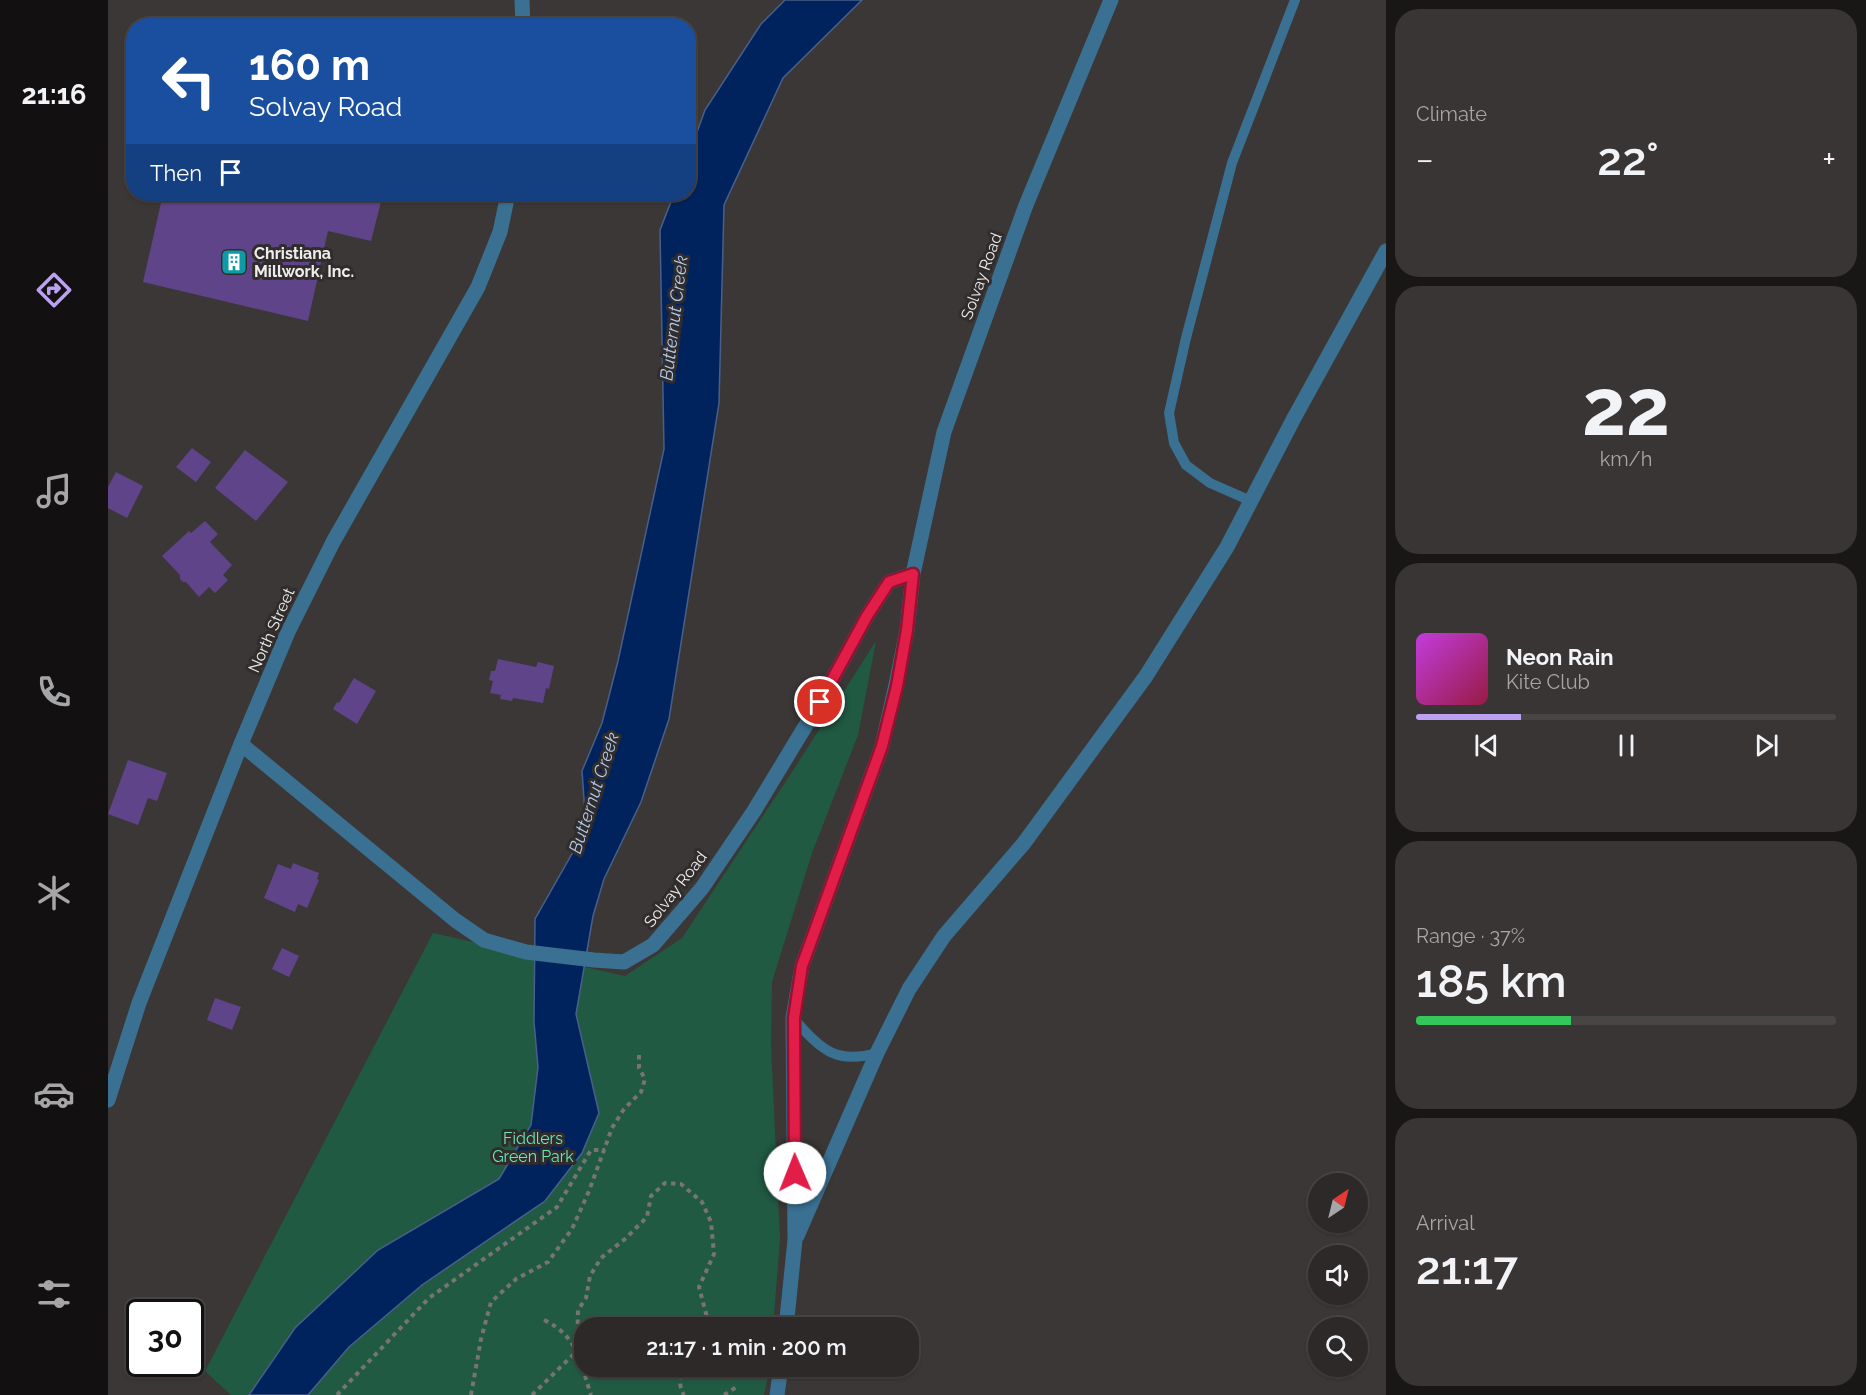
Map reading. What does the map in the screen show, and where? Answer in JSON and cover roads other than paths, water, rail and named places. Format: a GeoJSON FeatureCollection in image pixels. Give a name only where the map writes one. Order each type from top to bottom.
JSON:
{"type":"FeatureCollection","features":[{"type":"Feature","properties":{"kind":"street"},"geometry":{"type":"LineString","coordinates":[[522,0],[523,18]]}},
{"type":"Feature","properties":{"kind":"street","name":"Solvay Road"},"geometry":{"type":"LineString","coordinates":[[787,1317],[795,1240],[794,1018],[802,966],[882,746],[897,686],[907,630],[913,574],[944,432],[1026,205],[1111,0]]}},
{"type":"Feature","properties":{"kind":"street","name":"North Street"},"geometry":{"type":"LineString","coordinates":[[108,1100],[139,1003],[241,744],[288,632],[333,542],[478,287],[500,232],[507,201]]}},
{"type":"Feature","properties":{"kind":"street"},"geometry":{"type":"LineString","coordinates":[[795,1240],[877,1053],[909,990],[944,936],[1024,843],[1146,676],[1227,547],[1294,418],[1386,251]]}},
{"type":"Feature","properties":{"kind":"street","name":"Solvay Road"},"geometry":{"type":"LineString","coordinates":[[241,744],[455,920],[484,940],[526,952],[624,962],[653,945],[702,888],[754,811],[889,582],[913,574]]}},
{"type":"Feature","properties":{"kind":"street"},"geometry":{"type":"LineString","coordinates":[[777,1395],[779,1377]]}},
{"type":"Feature","properties":{"kind":"lane"},"geometry":{"type":"LineString","coordinates":[[1251,501],[1210,483],[1186,465],[1174,443],[1169,413],[1185,338],[1232,163],[1295,0]]}},
{"type":"Feature","properties":{"kind":"lane"},"geometry":{"type":"LineString","coordinates":[[794,1018],[816,1044],[829,1053],[860,1058],[877,1053]]}},
{"type":"Feature","properties":{"kind":"water","name":"Butternut Creek"},"geometry":{"type":"Polygon","coordinates":[[[785,0],[862,0],[783,78],[724,205],[719,403],[669,719],[641,802],[604,879],[593,916],[576,1014],[599,1113],[582,1153],[545,1201],[422,1285],[349,1347],[308,1395],[249,1395],[295,1328],[378,1250],[499,1179],[531,1125],[538,1067],[534,1022],[535,919],[573,852],[585,813],[582,771],[602,723],[618,661],[664,449],[660,230],[671,201],[696,201],[696,135],[705,110],[761,24],[785,0]]]}},
{"type":"Feature","properties":{"kind":"place","name":"Christiana Millwork, Inc."},"geometry":{"type":"Point","coordinates":[234,262]}},
{"type":"Feature","properties":{"kind":"park label","name":"Fiddlers Green Park"},"geometry":{"type":"Point","coordinates":[533,1147]}}]}
